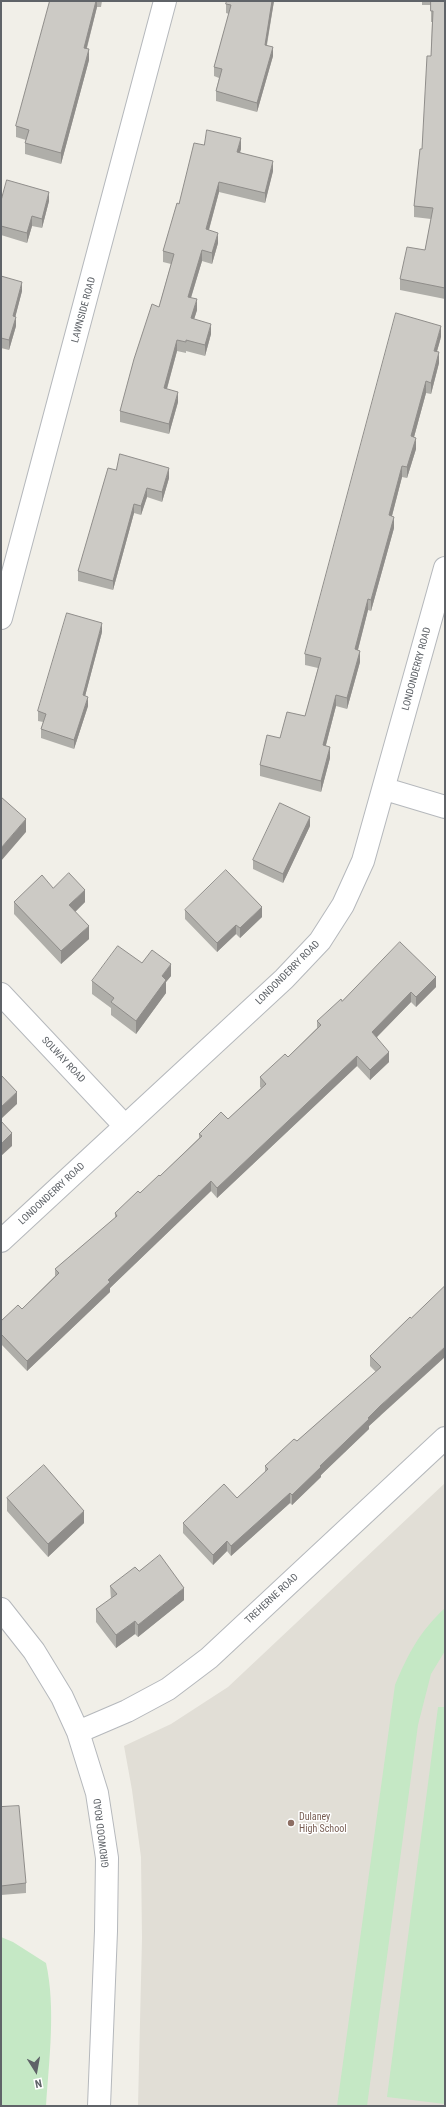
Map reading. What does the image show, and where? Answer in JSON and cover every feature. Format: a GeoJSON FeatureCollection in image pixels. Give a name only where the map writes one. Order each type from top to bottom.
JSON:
{"type":"FeatureCollection","features":[{"type":"Feature","properties":{"kind":"street","name":"LAWNSIDE ROAD"},"geometry":{"type":"LineString","coordinates":[[1,618],[166,1]]}},
{"type":"Feature","properties":{"kind":"street","name":"LONDONDERRY ROAD"},"geometry":{"type":"LineString","coordinates":[[1,1241],[284,979],[320,941],[343,905],[363,861],[385,789],[445,568]]}},
{"type":"Feature","properties":{"kind":"street"},"geometry":{"type":"LineString","coordinates":[[385,789],[445,807]]}},
{"type":"Feature","properties":{"kind":"street","name":"SOLWAY ROAD"},"geometry":{"type":"LineString","coordinates":[[1,994],[125,1126]]}},
{"type":"Feature","properties":{"kind":"street","name":"TREHERNE ROAD"},"geometry":{"type":"LineString","coordinates":[[78,1732],[128,1712],[168,1689],[209,1658],[445,1438]]}},
{"type":"Feature","properties":{"kind":"street","name":"GIRDWOOD ROAD"},"geometry":{"type":"LineString","coordinates":[[1,1609],[34,1650],[62,1697],[78,1732],[97,1793],[107,1858],[106,1931],[99,2106]]}},
{"type":"Feature","properties":{"kind":"shaded area","name":"Dulaney High School"},"geometry":{"type":"Polygon","coordinates":[[[445,1483],[445,2106],[138,2106],[142,1938],[141,1857],[132,1790],[124,1746],[171,1724],[228,1687],[445,1483]]]}},
{"type":"Feature","properties":{"kind":"green space"},"geometry":{"type":"Polygon","coordinates":[[[445,1608],[445,1651],[431,1674],[418,1725],[367,2106],[337,2106],[395,1685],[405,1663],[422,1634],[428,1625],[445,1608]]]}},
{"type":"Feature","properties":{"kind":"green space"},"geometry":{"type":"Polygon","coordinates":[[[438,1707],[445,1707],[445,2104],[387,2097],[438,1707]]]}},
{"type":"Feature","properties":{"kind":"green space"},"geometry":{"type":"Polygon","coordinates":[[[1,1937],[13,1942],[46,1963],[51,1998],[51,2034],[46,2106],[1,2106],[1,1937]]]}},
{"type":"Feature","properties":{"kind":"building"},"geometry":{"type":"Polygon","coordinates":[[[50,1],[96,1],[84,48],[89,49],[61,153],[25,143],[29,130],[16,126],[50,1]]]}},
{"type":"Feature","properties":{"kind":"building"},"geometry":{"type":"Polygon","coordinates":[[[227,1],[272,1],[265,45],[273,47],[257,103],[216,91],[222,69],[214,67],[231,5],[226,4],[227,1]]]}},
{"type":"Feature","properties":{"kind":"building"},"geometry":{"type":"Polygon","coordinates":[[[431,1],[445,1],[445,288],[400,279],[407,247],[425,250],[433,208],[414,206],[420,149],[422,149],[427,56],[431,56],[433,11],[431,11],[431,1]]]}},
{"type":"Feature","properties":{"kind":"building"},"geometry":{"type":"Polygon","coordinates":[[[207,130],[241,138],[237,152],[273,161],[265,193],[219,182],[206,229],[218,233],[212,253],[202,250],[188,297],[197,299],[191,318],[211,324],[205,345],[186,340],[186,342],[177,340],[164,388],[178,392],[169,424],[120,411],[134,359],[152,304],[159,307],[174,254],[163,251],[177,203],[179,204],[194,143],[204,145],[207,130]]]}},
{"type":"Feature","properties":{"kind":"building"},"geometry":{"type":"Polygon","coordinates":[[[7,180],[49,192],[42,219],[32,216],[27,233],[1,226],[1,201],[7,180]]]}},
{"type":"Feature","properties":{"kind":"building"},"geometry":{"type":"Polygon","coordinates":[[[1,276],[22,282],[13,316],[16,317],[9,340],[1,338],[1,276]]]}},
{"type":"Feature","properties":{"kind":"building"},"geometry":{"type":"Polygon","coordinates":[[[396,313],[441,326],[434,351],[439,352],[431,383],[426,381],[411,436],[416,438],[407,467],[402,466],[389,515],[394,517],[371,600],[368,599],[355,649],[360,651],[347,698],[336,695],[323,745],[330,747],[321,781],[260,765],[267,735],[280,738],[287,712],[305,716],[321,658],[305,654],[396,313]]]}},
{"type":"Feature","properties":{"kind":"building"},"geometry":{"type":"Polygon","coordinates":[[[120,454],[169,468],[162,492],[147,488],[141,506],[134,504],[113,581],[78,571],[108,468],[116,470],[120,454]]]}},
{"type":"Feature","properties":{"kind":"building"},"geometry":{"type":"Polygon","coordinates":[[[67,613],[102,623],[83,695],[88,697],[74,740],[41,729],[46,714],[38,711],[67,613]]]}},
{"type":"Feature","properties":{"kind":"building"},"geometry":{"type":"Polygon","coordinates":[[[1,797],[26,819],[1,848],[1,797]]]}},
{"type":"Feature","properties":{"kind":"building"},"geometry":{"type":"Polygon","coordinates":[[[280,803],[310,817],[283,874],[253,860],[280,803]]]}},
{"type":"Feature","properties":{"kind":"building"},"geometry":{"type":"Polygon","coordinates":[[[226,870],[262,907],[240,928],[236,925],[217,943],[185,910],[226,870]]]}},
{"type":"Feature","properties":{"kind":"building"},"geometry":{"type":"Polygon","coordinates":[[[69,873],[85,890],[69,905],[89,926],[61,951],[14,902],[42,875],[53,888],[69,873]]]}},
{"type":"Feature","properties":{"kind":"building"},"geometry":{"type":"Polygon","coordinates":[[[400,942],[436,977],[416,997],[411,992],[372,1032],[389,1052],[370,1070],[357,1056],[217,1188],[211,1181],[108,1280],[110,1282],[27,1361],[1,1334],[1,1321],[18,1305],[22,1309],[59,1273],[55,1269],[117,1216],[115,1213],[138,1191],[140,1193],[159,1175],[160,1176],[202,1136],[199,1134],[221,1112],[228,1119],[266,1084],[260,1077],[285,1054],[288,1057],[321,1025],[317,1021],[341,999],[342,1001],[400,942]]]}},
{"type":"Feature","properties":{"kind":"building"},"geometry":{"type":"Polygon","coordinates":[[[118,946],[142,963],[152,950],[171,964],[162,976],[166,980],[136,1021],[111,1002],[114,998],[92,981],[118,946]]]}},
{"type":"Feature","properties":{"kind":"building"},"geometry":{"type":"Polygon","coordinates":[[[1,1075],[17,1092],[1,1107],[1,1075]]]}},
{"type":"Feature","properties":{"kind":"building"},"geometry":{"type":"Polygon","coordinates":[[[1,1121],[12,1133],[1,1144],[1,1121]]]}},
{"type":"Feature","properties":{"kind":"building"},"geometry":{"type":"Polygon","coordinates":[[[445,1286],[445,1347],[380,1406],[368,1418],[369,1419],[292,1495],[290,1493],[231,1546],[227,1541],[213,1555],[183,1523],[224,1484],[237,1498],[268,1469],[265,1466],[294,1439],[297,1441],[381,1367],[370,1356],[410,1317],[411,1318],[445,1286]]]}},
{"type":"Feature","properties":{"kind":"building"},"geometry":{"type":"Polygon","coordinates":[[[44,1465],[84,1511],[48,1544],[7,1498],[44,1465]]]}},
{"type":"Feature","properties":{"kind":"building"},"geometry":{"type":"Polygon","coordinates":[[[160,1555],[184,1588],[138,1625],[135,1621],[116,1635],[96,1609],[117,1594],[110,1586],[135,1567],[139,1571],[160,1555]]]}},
{"type":"Feature","properties":{"kind":"building"},"geometry":{"type":"Polygon","coordinates":[[[19,1806],[26,1883],[1,1886],[1,1807],[19,1806]]]}},
{"type":"Feature","properties":{"kind":"place","name":"Dulaney High School"},"geometry":{"type":"Point","coordinates":[291,1823]}}]}
